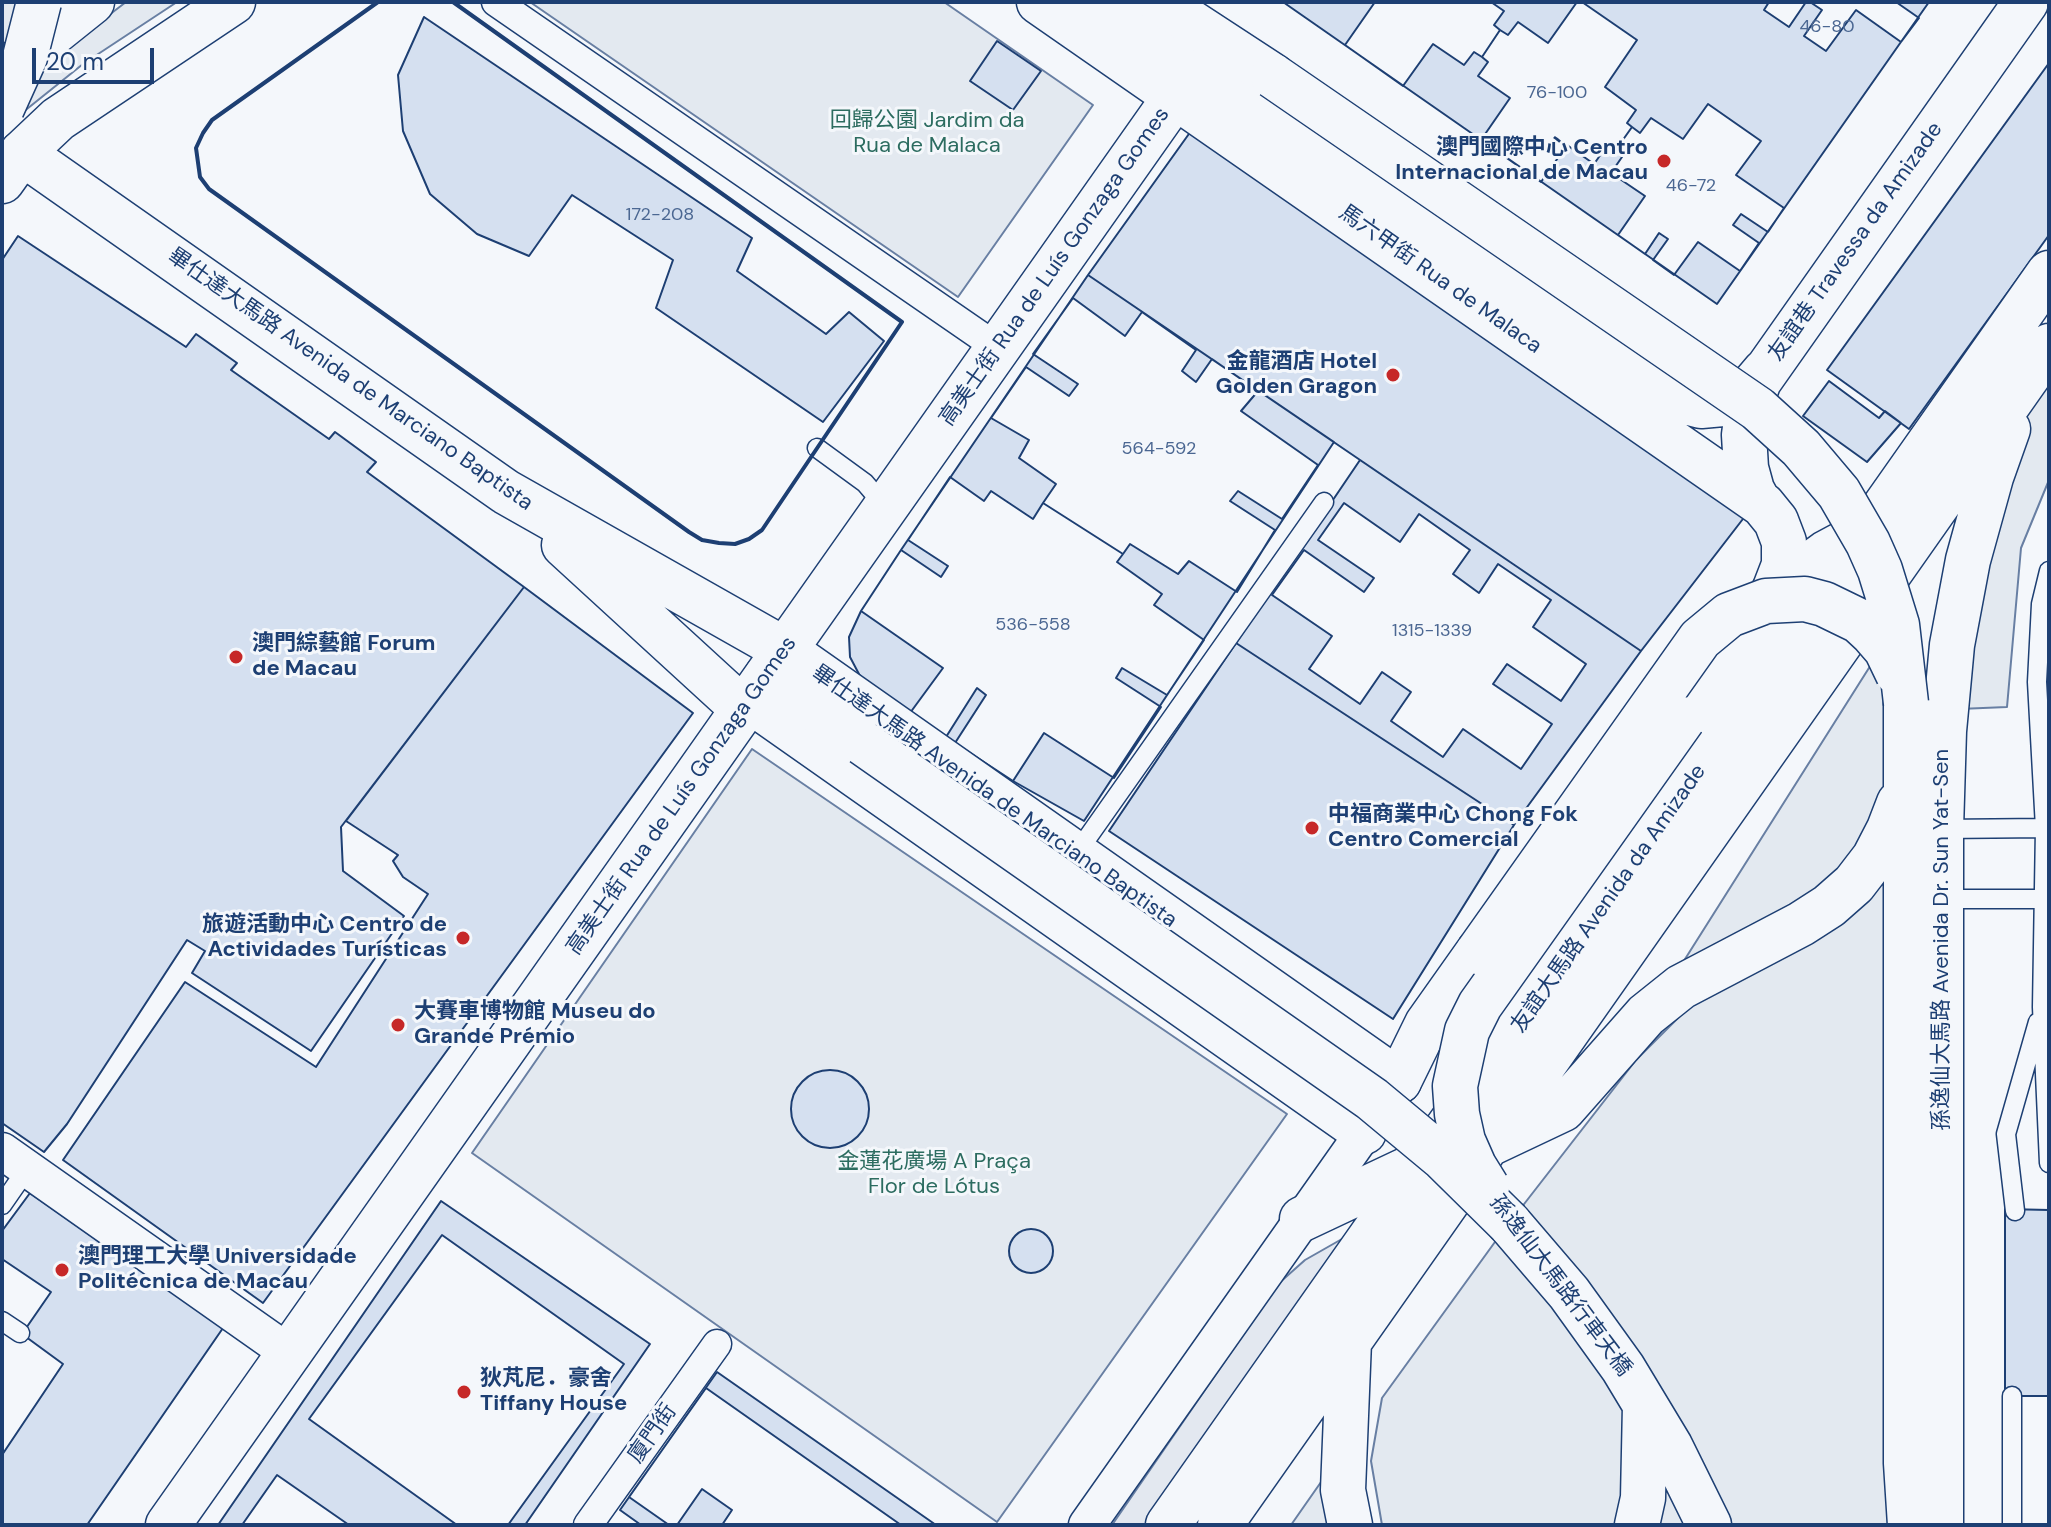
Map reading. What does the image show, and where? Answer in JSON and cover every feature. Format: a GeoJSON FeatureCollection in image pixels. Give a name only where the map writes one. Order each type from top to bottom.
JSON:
{"type":"FeatureCollection","features":[{"type":"Feature","properties":{"kind":"main road"},"geometry":{"type":"LineString","coordinates":[[2,108],[25,57],[39,2]]}},
{"type":"Feature","properties":{"kind":"main road"},"geometry":{"type":"LineString","coordinates":[[2,74],[92,2]]}},
{"type":"Feature","properties":{"kind":"main road"},"geometry":{"type":"LineString","coordinates":[[9,167],[58,119],[233,2]]}},
{"type":"Feature","properties":{"kind":"main road","name":"馬六甲街 Rua de Malaca"},"geometry":{"type":"LineString","coordinates":[[1039,2],[1185,82],[1674,399],[1701,406],[1723,404],[1748,391],[1765,371]]}},
{"type":"Feature","properties":{"kind":"main road","name":"馬六甲街 Rua de Malaca"},"geometry":{"type":"LineString","coordinates":[[1101,2],[1185,82],[1758,501],[1776,521],[1784,542],[1784,565],[1774,591]]}},
{"type":"Feature","properties":{"kind":"main road"},"geometry":{"type":"LineString","coordinates":[[1160,2],[1273,76],[1758,409],[1801,448],[1839,493],[1868,543],[1897,625],[1906,703],[1906,1463],[1910,1525]]}},
{"type":"Feature","properties":{"kind":"main road","name":"友誼巷 Travessa da Amizade"},"geometry":{"type":"LineString","coordinates":[[1758,501],[1746,468],[1744,435],[1750,402],[1765,371],[2026,2]]}},
{"type":"Feature","properties":{"kind":"main road","name":"高美士街 Rua de Luís Gonzaga Gomes"},"geometry":{"type":"LineString","coordinates":[[168,1525],[761,684],[882,494],[998,348],[1185,82]]}},
{"type":"Feature","properties":{"kind":"main road","name":"畢仕達大馬路 Avenida de Marciano Baptista"},"geometry":{"type":"LineString","coordinates":[[9,167],[506,492],[1364,1132]]}},
{"type":"Feature","properties":{"kind":"main road","name":"友誼大馬路 Avenida da Amizade"},"geometry":{"type":"LineString","coordinates":[[1168,1525],[2049,273]]}},
{"type":"Feature","properties":{"kind":"main road","name":"友誼大馬路 Avenida da Amizade"},"geometry":{"type":"LineString","coordinates":[[1220,1525],[2041,357]]}},
{"type":"Feature","properties":{"kind":"main road","name":"孫逸仙大馬路 Avenida Dr. Sun Yat-Sen"},"geometry":{"type":"LineString","coordinates":[[1941,1525],[1941,829],[1947,688],[1959,603],[1991,477],[2041,357]]}},
{"type":"Feature","properties":{"kind":"main road"},"geometry":{"type":"LineString","coordinates":[[506,492],[761,684],[863,743],[1372,1099],[1443,1158],[1509,1223]]}},
{"type":"Feature","properties":{"kind":"main road"},"geometry":{"type":"LineString","coordinates":[[1774,591],[1826,553],[1867,531]]}},
{"type":"Feature","properties":{"kind":"main road","name":"孫逸仙大馬路行車天橋"},"geometry":{"type":"LineString","coordinates":[[1709,1525],[1670,1446],[1623,1368],[1569,1293],[1509,1223],[1474,1166],[1463,1141],[1455,1086],[1467,1031],[1480,1005],[1774,591]]}},
{"type":"Feature","properties":{"kind":"main road"},"geometry":{"type":"LineString","coordinates":[[1399,1081],[1427,1024],[1700,639],[1729,615],[1757,603],[1785,599],[1805,599],[1842,611],[1859,621],[1886,649],[1902,684],[1906,703]]}},
{"type":"Feature","properties":{"kind":"main road","name":"畢仕達大馬路 Avenida de Marciano Baptista"},"geometry":{"type":"LineString","coordinates":[[761,684],[1076,854],[1399,1081]]}},
{"type":"Feature","properties":{"kind":"main road"},"geometry":{"type":"LineString","coordinates":[[1488,1144],[1563,1109],[1646,1015],[1681,987],[1801,924],[1829,906],[1854,884],[1874,858],[1889,829],[1901,798],[1906,766]]}},
{"type":"Feature","properties":{"kind":"main road"},"geometry":{"type":"LineString","coordinates":[[1304,1090],[1329,1078],[1341,1053],[1340,1039]]}},
{"type":"Feature","properties":{"kind":"main road"},"geometry":{"type":"LineString","coordinates":[[1302,1219],[1424,1161]]}},
{"type":"Feature","properties":{"kind":"main road"},"geometry":{"type":"LineString","coordinates":[[1349,1341],[1343,1490],[1350,1525]]}},
{"type":"Feature","properties":{"kind":"main road"},"geometry":{"type":"LineString","coordinates":[[1637,1525],[1643,1498],[1645,1405]]}},
{"type":"Feature","properties":{"kind":"street"},"geometry":{"type":"LineString","coordinates":[[496,2],[998,348]]}},
{"type":"Feature","properties":{"kind":"street"},"geometry":{"type":"LineString","coordinates":[[1087,1525],[1399,1081]]}},
{"type":"Feature","properties":{"kind":"street"},"geometry":{"type":"LineString","coordinates":[[15,1160],[289,1353]]}},
{"type":"Feature","properties":{"kind":"street","name":"廈門街"},"geometry":{"type":"LineString","coordinates":[[588,1525],[717,1344]]}},
{"type":"Feature","properties":{"kind":"lane"},"geometry":{"type":"LineString","coordinates":[[817,448],[882,494]]}},
{"type":"Feature","properties":{"kind":"lane"},"geometry":{"type":"LineString","coordinates":[[1076,854],[1324,502]]}},
{"type":"Feature","properties":{"kind":"lane"},"geometry":{"type":"LineString","coordinates":[[2049,571],[2041,604],[2037,682],[2044,728],[2049,1163]]}},
{"type":"Feature","properties":{"kind":"lane"},"geometry":{"type":"LineString","coordinates":[[1941,829],[2045,828]]}},
{"type":"Feature","properties":{"kind":"lane"},"geometry":{"type":"LineString","coordinates":[[1941,899],[2045,899]]}},
{"type":"Feature","properties":{"kind":"lane"},"geometry":{"type":"LineString","coordinates":[[2015,1211],[2006,1134],[2047,1010]]}},
{"type":"Feature","properties":{"kind":"lane"},"geometry":{"type":"LineString","coordinates":[[2,1205],[15,1160]]}},
{"type":"Feature","properties":{"kind":"lane"},"geometry":{"type":"LineString","coordinates":[[2,1321],[20,1333]]}},
{"type":"Feature","properties":{"kind":"lane"},"geometry":{"type":"LineString","coordinates":[[2012,1396],[2012,1525]]}},
{"type":"Feature","properties":{"kind":"green space"},"geometry":{"type":"Polygon","coordinates":[[[2,2],[59,2],[2,51],[2,2]]]}},
{"type":"Feature","properties":{"kind":"green space"},"geometry":{"type":"Polygon","coordinates":[[[126,2],[177,2],[83,64],[2,129],[2,97],[126,2]]]}},
{"type":"Feature","properties":{"kind":"green space","name":"回歸公園 Jardim da Rua de Malaca"},"geometry":{"type":"Polygon","coordinates":[[[530,2],[944,2],[1093,105],[958,297],[530,2]]]}},
{"type":"Feature","properties":{"kind":"green space"},"geometry":{"type":"Polygon","coordinates":[[[2049,369],[2049,480],[2021,548],[2007,707],[1959,709],[1997,503],[2036,389],[2049,369]]]}},
{"type":"Feature","properties":{"kind":"green space"},"geometry":{"type":"Polygon","coordinates":[[[1886,641],[1894,1525],[1382,1525],[1371,1461],[1382,1398],[1500,1235],[1636,1060],[1680,1016],[1680,967],[1886,641]]]}},
{"type":"Feature","properties":{"kind":"green space","name":"金蓮花廣場 A Praça Flor de Lótus"},"geometry":{"type":"Polygon","coordinates":[[[752,749],[1287,1114],[997,1522],[472,1153],[752,749]]]}},
{"type":"Feature","properties":{"kind":"green space"},"geometry":{"type":"Polygon","coordinates":[[[1335,1462],[1342,1525],[1291,1525],[1335,1462]]]}},
{"type":"Feature","properties":{"kind":"shaded area"},"geometry":{"type":"Polygon","coordinates":[[[1363,1227],[1153,1525],[1112,1525],[1278,1284],[1305,1260],[1363,1227]]]}},
{"type":"Feature","properties":{"kind":"building","name":"澳門國際中心 Centro Internacional de Macau"},"geometry":{"type":"Polygon","coordinates":[[[1283,2],[1929,2],[1717,304],[1283,2]]]}},
{"type":"Feature","properties":{"kind":"building"},"geometry":{"type":"Polygon","coordinates":[[[1375,2],[1491,2],[1504,11],[1494,25],[1500,30],[1482,57],[1474,52],[1464,65],[1433,44],[1403,86],[1345,45],[1375,2]]]}},
{"type":"Feature","properties":{"kind":"building"},"geometry":{"type":"Polygon","coordinates":[[[1577,2],[1582,2],[1637,40],[1605,87],[1636,110],[1627,123],[1632,127],[1615,151],[1606,147],[1594,164],[1567,145],[1541,182],[1481,140],[1510,98],[1478,76],[1488,62],[1482,57],[1500,30],[1508,35],[1518,22],[1548,43],[1577,2]]]}},
{"type":"Feature","properties":{"kind":"building"},"geometry":{"type":"Polygon","coordinates":[[[1769,2],[1806,2],[1789,27],[1764,10],[1769,2]]]}},
{"type":"Feature","properties":{"kind":"building"},"geometry":{"type":"Polygon","coordinates":[[[1810,2],[1896,2],[1919,18],[1901,42],[1856,10],[1826,51],[1804,36],[1822,10],[1810,2]]]}},
{"type":"Feature","properties":{"kind":"building"},"geometry":{"type":"Polygon","coordinates":[[[424,17],[752,238],[737,271],[826,334],[849,312],[884,341],[823,422],[656,308],[673,260],[572,195],[529,256],[477,234],[430,194],[403,131],[398,75],[424,17]]]}},
{"type":"Feature","properties":{"kind":"building"},"geometry":{"type":"Polygon","coordinates":[[[997,41],[1041,71],[1013,110],[970,81],[997,41]]]}},
{"type":"Feature","properties":{"kind":"building"},"geometry":{"type":"Polygon","coordinates":[[[2049,63],[2049,235],[1909,429],[1827,370],[2049,63]]]}},
{"type":"Feature","properties":{"kind":"building"},"geometry":{"type":"Polygon","coordinates":[[[1708,104],[1761,141],[1736,175],[1784,208],[1768,232],[1741,214],[1733,225],[1759,243],[1740,271],[1698,242],[1674,275],[1653,260],[1668,239],[1659,233],[1645,254],[1618,235],[1645,196],[1611,173],[1622,157],[1615,151],[1632,127],[1640,133],[1651,118],[1683,139],[1708,104]]]}},
{"type":"Feature","properties":{"kind":"building","name":"金龍酒店 Hotel Golden Gragon"},"geometry":{"type":"Polygon","coordinates":[[[1191,131],[1746,515],[1641,651],[1088,275],[1191,131]]]}},
{"type":"Feature","properties":{"kind":"building","name":"澳門綜藝館 Forum de Macau"},"geometry":{"type":"Polygon","coordinates":[[[18,236],[186,347],[196,334],[237,363],[231,370],[329,439],[335,432],[376,462],[367,472],[524,587],[341,827],[343,871],[404,916],[311,1051],[192,973],[205,951],[187,940],[67,1124],[44,1152],[2,1123],[2,260],[18,236]]]}},
{"type":"Feature","properties":{"kind":"building"},"geometry":{"type":"Polygon","coordinates":[[[1088,275],[1334,442],[1084,821],[1013,781],[860,676],[850,657],[849,637],[861,611],[901,550],[1088,275]]]}},
{"type":"Feature","properties":{"kind":"building"},"geometry":{"type":"Polygon","coordinates":[[[1073,298],[1125,336],[1142,312],[1196,350],[1182,371],[1196,382],[1212,359],[1258,391],[1241,411],[1318,465],[1282,519],[1238,491],[1230,501],[1275,530],[1237,592],[1189,561],[1178,574],[1130,544],[1123,554],[1043,503],[1056,484],[1019,458],[1029,440],[991,418],[1026,367],[1069,396],[1078,384],[1033,354],[1073,298]]]}},
{"type":"Feature","properties":{"kind":"building"},"geometry":{"type":"Polygon","coordinates":[[[1829,381],[1879,418],[1885,411],[1901,423],[1867,462],[1803,416],[1829,381]]]}},
{"type":"Feature","properties":{"kind":"building"},"geometry":{"type":"Polygon","coordinates":[[[1360,460],[1641,651],[1514,825],[1236,643],[1360,460]]]}},
{"type":"Feature","properties":{"kind":"building"},"geometry":{"type":"Polygon","coordinates":[[[950,477],[984,501],[991,491],[1033,519],[1043,503],[1123,554],[1117,562],[1162,594],[1154,605],[1204,640],[1167,695],[1122,668],[1116,678],[1161,707],[1114,778],[1044,733],[1013,781],[955,743],[986,695],[977,688],[946,737],[910,713],[943,668],[861,611],[901,550],[941,577],[948,566],[908,540],[950,477]]]}},
{"type":"Feature","properties":{"kind":"building"},"geometry":{"type":"Polygon","coordinates":[[[1344,503],[1400,542],[1419,514],[1470,550],[1453,574],[1479,593],[1498,564],[1551,600],[1533,627],[1586,664],[1561,701],[1507,664],[1493,684],[1552,724],[1521,769],[1463,729],[1443,757],[1391,721],[1411,692],[1382,672],[1360,704],[1309,669],[1332,636],[1272,595],[1304,550],[1364,592],[1374,578],[1318,540],[1344,503]]]}},
{"type":"Feature","properties":{"kind":"building","name":"旅遊活動中心 Centro de Actividades Turísticas"},"geometry":{"type":"Polygon","coordinates":[[[524,587],[693,713],[263,1303],[63,1160],[185,982],[316,1067],[428,894],[403,877],[393,861],[398,855],[346,821],[524,587]]]}},
{"type":"Feature","properties":{"kind":"building","name":"中福商業中心 Chong Fok Centro Comercial"},"geometry":{"type":"Polygon","coordinates":[[[1236,643],[1514,825],[1393,1019],[1109,831],[1236,643]]]}},
{"type":"Feature","properties":{"kind":"building"},"geometry":{"type":"Polygon","coordinates":[[[830,1070],[845,1073],[857,1082],[866,1094],[869,1109],[866,1124],[857,1136],[845,1145],[830,1148],[815,1145],[803,1136],[794,1124],[791,1109],[794,1094],[803,1082],[815,1073],[830,1070]]]}},
{"type":"Feature","properties":{"kind":"building","name":"澳門理工大學 Universidade Politécnica de Macau"},"geometry":{"type":"Polygon","coordinates":[[[30,1193],[223,1328],[87,1525],[2,1525],[2,1455],[63,1364],[22,1334],[51,1292],[2,1259],[2,1231],[30,1193]]]}},
{"type":"Feature","properties":{"kind":"building","name":"狄芃尼．豪舍 Tiffany House"},"geometry":{"type":"Polygon","coordinates":[[[441,1201],[650,1344],[525,1525],[218,1525],[441,1201]]]}},
{"type":"Feature","properties":{"kind":"building"},"geometry":{"type":"Polygon","coordinates":[[[2005,1209],[2049,1210],[2049,1396],[2005,1396],[2005,1209]]]}},
{"type":"Feature","properties":{"kind":"building"},"geometry":{"type":"Polygon","coordinates":[[[1031,1229],[1046,1236],[1053,1251],[1046,1266],[1031,1273],[1016,1266],[1009,1251],[1016,1236],[1031,1229]]]}},
{"type":"Feature","properties":{"kind":"building","name":"狄芃尼．豪舍 Tiffany House"},"geometry":{"type":"Polygon","coordinates":[[[442,1235],[624,1364],[508,1525],[457,1525],[309,1419],[442,1235]]]}},
{"type":"Feature","properties":{"kind":"building"},"geometry":{"type":"Polygon","coordinates":[[[717,1372],[936,1525],[641,1525],[620,1510],[717,1372]]]}},
{"type":"Feature","properties":{"kind":"building"},"geometry":{"type":"Polygon","coordinates":[[[706,1388],[901,1525],[722,1525],[732,1510],[702,1489],[677,1525],[669,1525],[629,1497],[706,1388]]]}},
{"type":"Feature","properties":{"kind":"building"},"geometry":{"type":"Polygon","coordinates":[[[277,1475],[349,1525],[242,1525],[277,1475]]]}},
{"type":"Feature","properties":{"kind":"wall"},"geometry":{"type":"LineString","coordinates":[[378,2],[212,120],[196,148],[200,177],[209,189],[689,532],[702,540],[719,543],[735,544],[749,539],[762,530],[902,322],[453,2]]}},
{"type":"Feature","properties":{"kind":"place","name":"澳門國際中心 Centro Internacional de Macau"},"geometry":{"type":"Point","coordinates":[1664,161]}},
{"type":"Feature","properties":{"kind":"place","name":"金龍酒店 Hotel Golden Gragon"},"geometry":{"type":"Point","coordinates":[1393,375]}},
{"type":"Feature","properties":{"kind":"place","name":"澳門綜藝館 Forum de Macau"},"geometry":{"type":"Point","coordinates":[236,657]}},
{"type":"Feature","properties":{"kind":"place","name":"中福商業中心 Chong Fok Centro Comercial"},"geometry":{"type":"Point","coordinates":[1312,828]}},
{"type":"Feature","properties":{"kind":"place","name":"旅遊活動中心 Centro de Actividades Turísticas"},"geometry":{"type":"Point","coordinates":[463,938]}},
{"type":"Feature","properties":{"kind":"place","name":"大賽車博物館 Museu do Grande Prémio"},"geometry":{"type":"Point","coordinates":[398,1025]}},
{"type":"Feature","properties":{"kind":"place","name":"澳門理工大學 Universidade Politécnica de Macau"},"geometry":{"type":"Point","coordinates":[62,1270]}},
{"type":"Feature","properties":{"kind":"place","name":"狄芃尼．豪舍 Tiffany House"},"geometry":{"type":"Point","coordinates":[464,1392]}}]}
